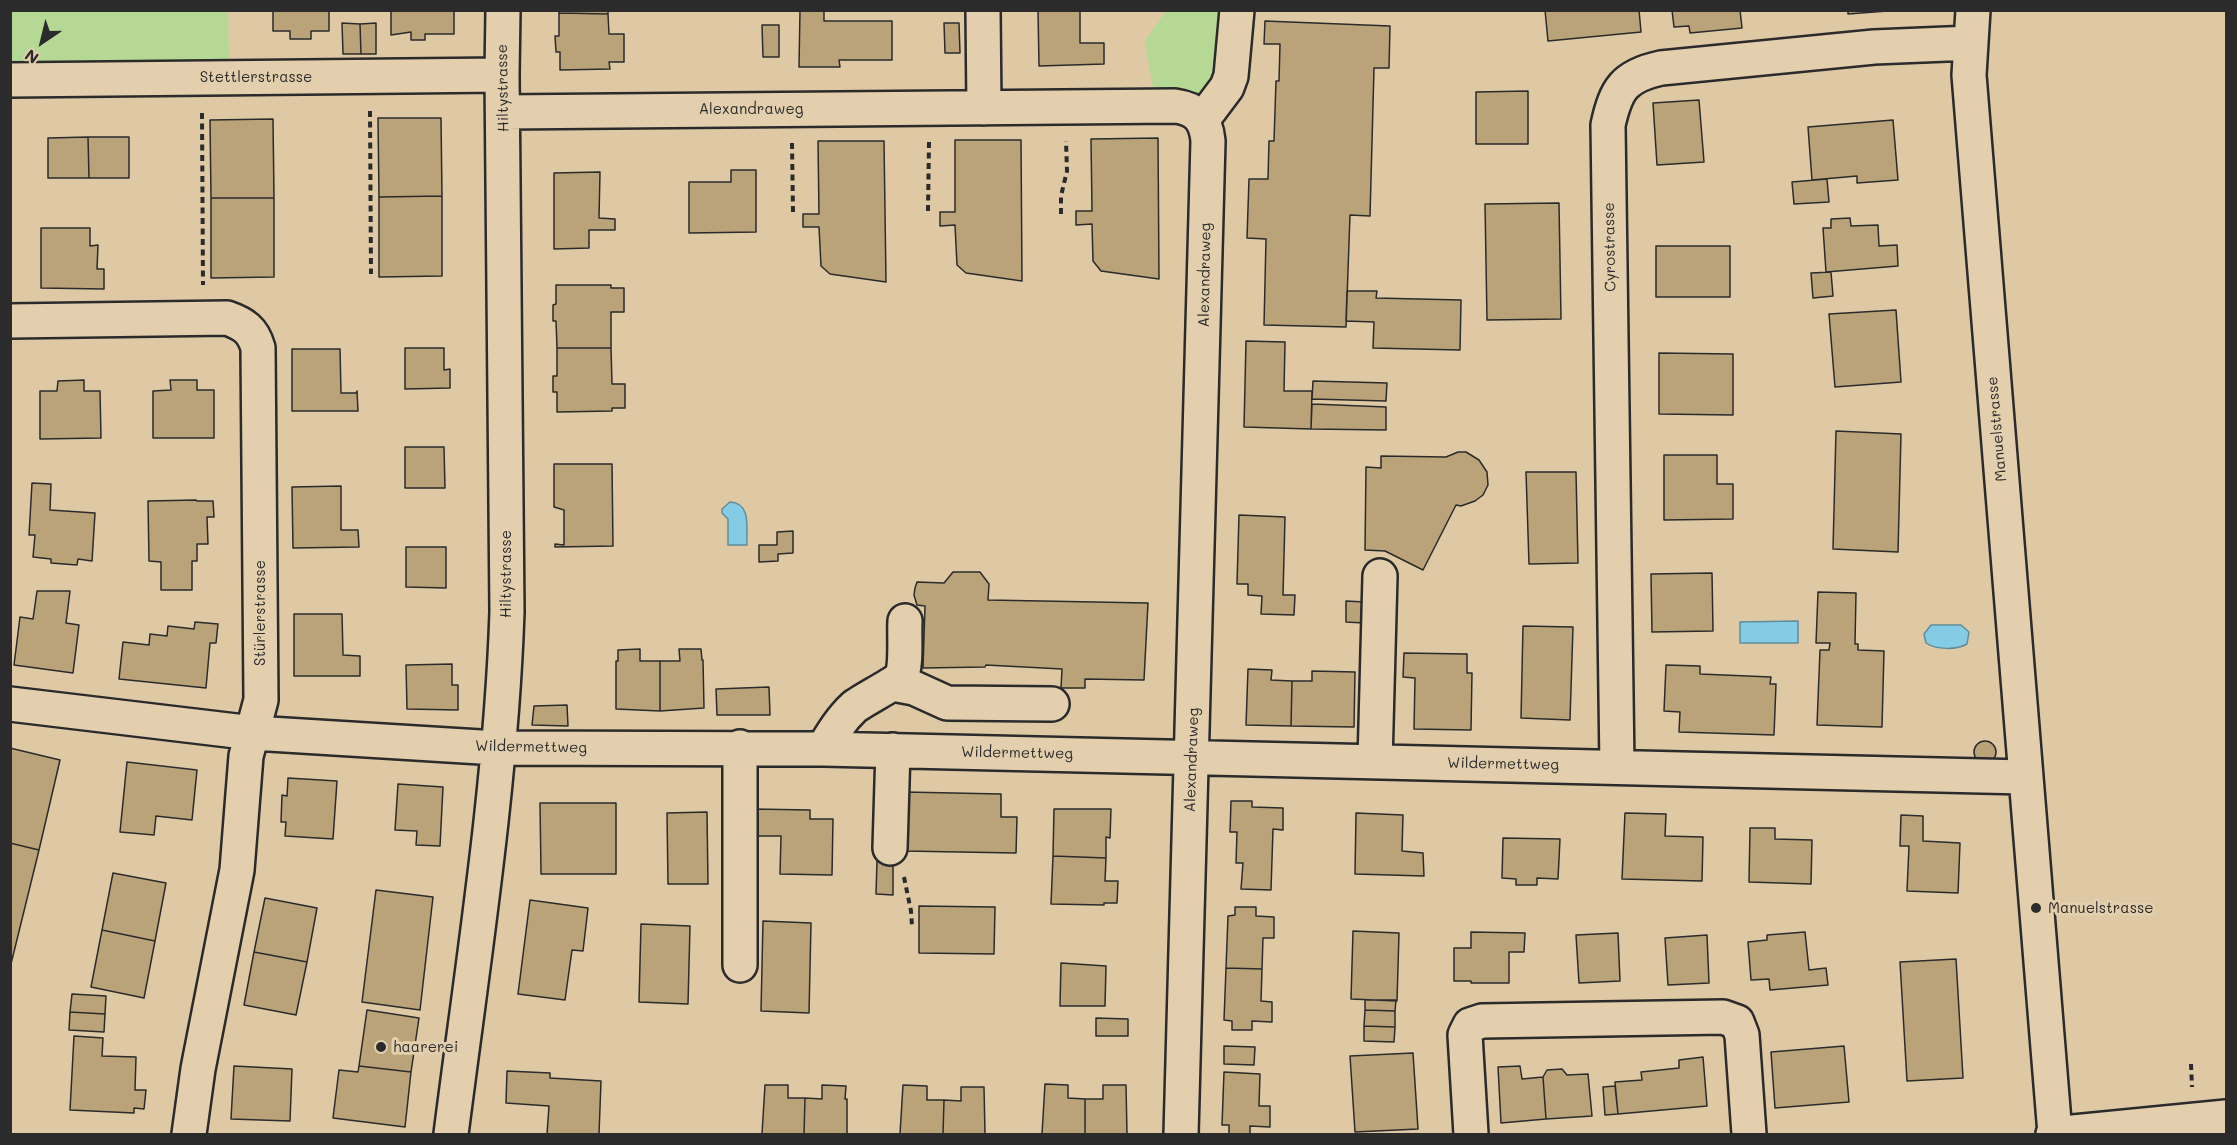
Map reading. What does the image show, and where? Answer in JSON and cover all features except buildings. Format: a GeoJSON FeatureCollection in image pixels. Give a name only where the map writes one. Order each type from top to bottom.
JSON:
{"type":"FeatureCollection","features":[{"type":"Feature","properties":{"kind":"street","name":"Hiltystrasse"},"geometry":{"type":"LineString","coordinates":[[451,1134],[492,812],[505,674],[507,612],[503,10]]}},
{"type":"Feature","properties":{"kind":"street"},"geometry":{"type":"LineString","coordinates":[[983,10],[984,108]]}},
{"type":"Feature","properties":{"kind":"street"},"geometry":{"type":"LineString","coordinates":[[1203,119],[1227,87],[1231,76],[1237,10]]}},
{"type":"Feature","properties":{"kind":"street","name":"Manuelstrasse"},"geometry":{"type":"LineString","coordinates":[[1973,10],[1969,75],[2054,1134]]}},
{"type":"Feature","properties":{"kind":"street","name":"Cyrostrasse"},"geometry":{"type":"LineString","coordinates":[[1617,766],[1608,125],[1613,101],[1624,84],[1640,72],[1661,68],[1874,47],[1971,43]]}},
{"type":"Feature","properties":{"kind":"street","name":"Stettlerstrasse"},"geometry":{"type":"LineString","coordinates":[[10,80],[502,75]]}},
{"type":"Feature","properties":{"kind":"street","name":"Alexandraweg"},"geometry":{"type":"LineString","coordinates":[[503,111],[1175,106],[1190,110],[1203,119],[1208,141],[1181,1134]]}},
{"type":"Feature","properties":{"kind":"street","name":"Stürlerstrasse"},"geometry":{"type":"LineString","coordinates":[[10,321],[219,318],[247,327],[254,336],[259,358],[261,700],[246,756],[237,870],[198,1069],[189,1134]]}},
{"type":"Feature","properties":{"kind":"street"},"geometry":{"type":"LineString","coordinates":[[1375,762],[1380,576]]}},
{"type":"Feature","properties":{"kind":"street"},"geometry":{"type":"LineString","coordinates":[[823,749],[838,725],[852,709],[869,696],[896,682],[902,672],[905,621]]}},
{"type":"Feature","properties":{"kind":"street"},"geometry":{"type":"LineString","coordinates":[[890,686],[914,688],[947,703],[1052,704]]}},
{"type":"Feature","properties":{"kind":"street","name":"Wildermettweg"},"geometry":{"type":"LineString","coordinates":[[10,704],[253,733],[497,748],[740,747],[2025,777]]}},
{"type":"Feature","properties":{"kind":"street"},"geometry":{"type":"LineString","coordinates":[[740,747],[740,965]]}},
{"type":"Feature","properties":{"kind":"street"},"geometry":{"type":"LineString","coordinates":[[890,848],[893,750]]}},
{"type":"Feature","properties":{"kind":"street"},"geometry":{"type":"LineString","coordinates":[[1471,1134],[1465,1035],[1470,1025],[1482,1021],[1723,1017],[1737,1022],[1742,1035],[1749,1134]]}},
{"type":"Feature","properties":{"kind":"street"},"geometry":{"type":"LineString","coordinates":[[2054,1134],[2226,1117]]}},
{"type":"Feature","properties":{"kind":"path"},"geometry":{"type":"LineString","coordinates":[[370,107],[371,274]]}},
{"type":"Feature","properties":{"kind":"path"},"geometry":{"type":"LineString","coordinates":[[1061,214],[1061,196],[1067,171],[1065,107]]}},
{"type":"Feature","properties":{"kind":"path"},"geometry":{"type":"LineString","coordinates":[[202,108],[203,285]]}},
{"type":"Feature","properties":{"kind":"path"},"geometry":{"type":"LineString","coordinates":[[928,211],[930,108]]}},
{"type":"Feature","properties":{"kind":"path"},"geometry":{"type":"LineString","coordinates":[[792,109],[793,212]]}},
{"type":"Feature","properties":{"kind":"path"},"geometry":{"type":"LineString","coordinates":[[906,886],[912,926]]}},
{"type":"Feature","properties":{"kind":"path"},"geometry":{"type":"LineString","coordinates":[[2191,1064],[2192,1081]]}},
{"type":"Feature","properties":{"kind":"green space"},"geometry":{"type":"Polygon","coordinates":[[[10,11],[228,11],[229,64],[11,66],[10,11]]]}},
{"type":"Feature","properties":{"kind":"green space"},"geometry":{"type":"Polygon","coordinates":[[[1166,11],[1228,11],[1213,86],[1197,95],[1154,94],[1145,41],[1166,11]]]}},
{"type":"Feature","properties":{"kind":"water"},"geometry":{"type":"Polygon","coordinates":[[[730,502],[737,503],[745,512],[747,545],[728,545],[728,519],[722,513],[722,509],[730,502]]]}},
{"type":"Feature","properties":{"kind":"water"},"geometry":{"type":"Polygon","coordinates":[[[1798,621],[1798,643],[1740,643],[1740,622],[1798,621]]]}},
{"type":"Feature","properties":{"kind":"water"},"geometry":{"type":"Polygon","coordinates":[[[1931,625],[1961,625],[1969,632],[1967,644],[1946,648],[1926,643],[1924,634],[1931,625]]]}},
{"type":"Feature","properties":{"kind":"place","name":"Manuelstrasse"},"geometry":{"type":"Point","coordinates":[2036,908]}},
{"type":"Feature","properties":{"kind":"place","name":"haarerei"},"geometry":{"type":"Point","coordinates":[381,1047]}}]}
